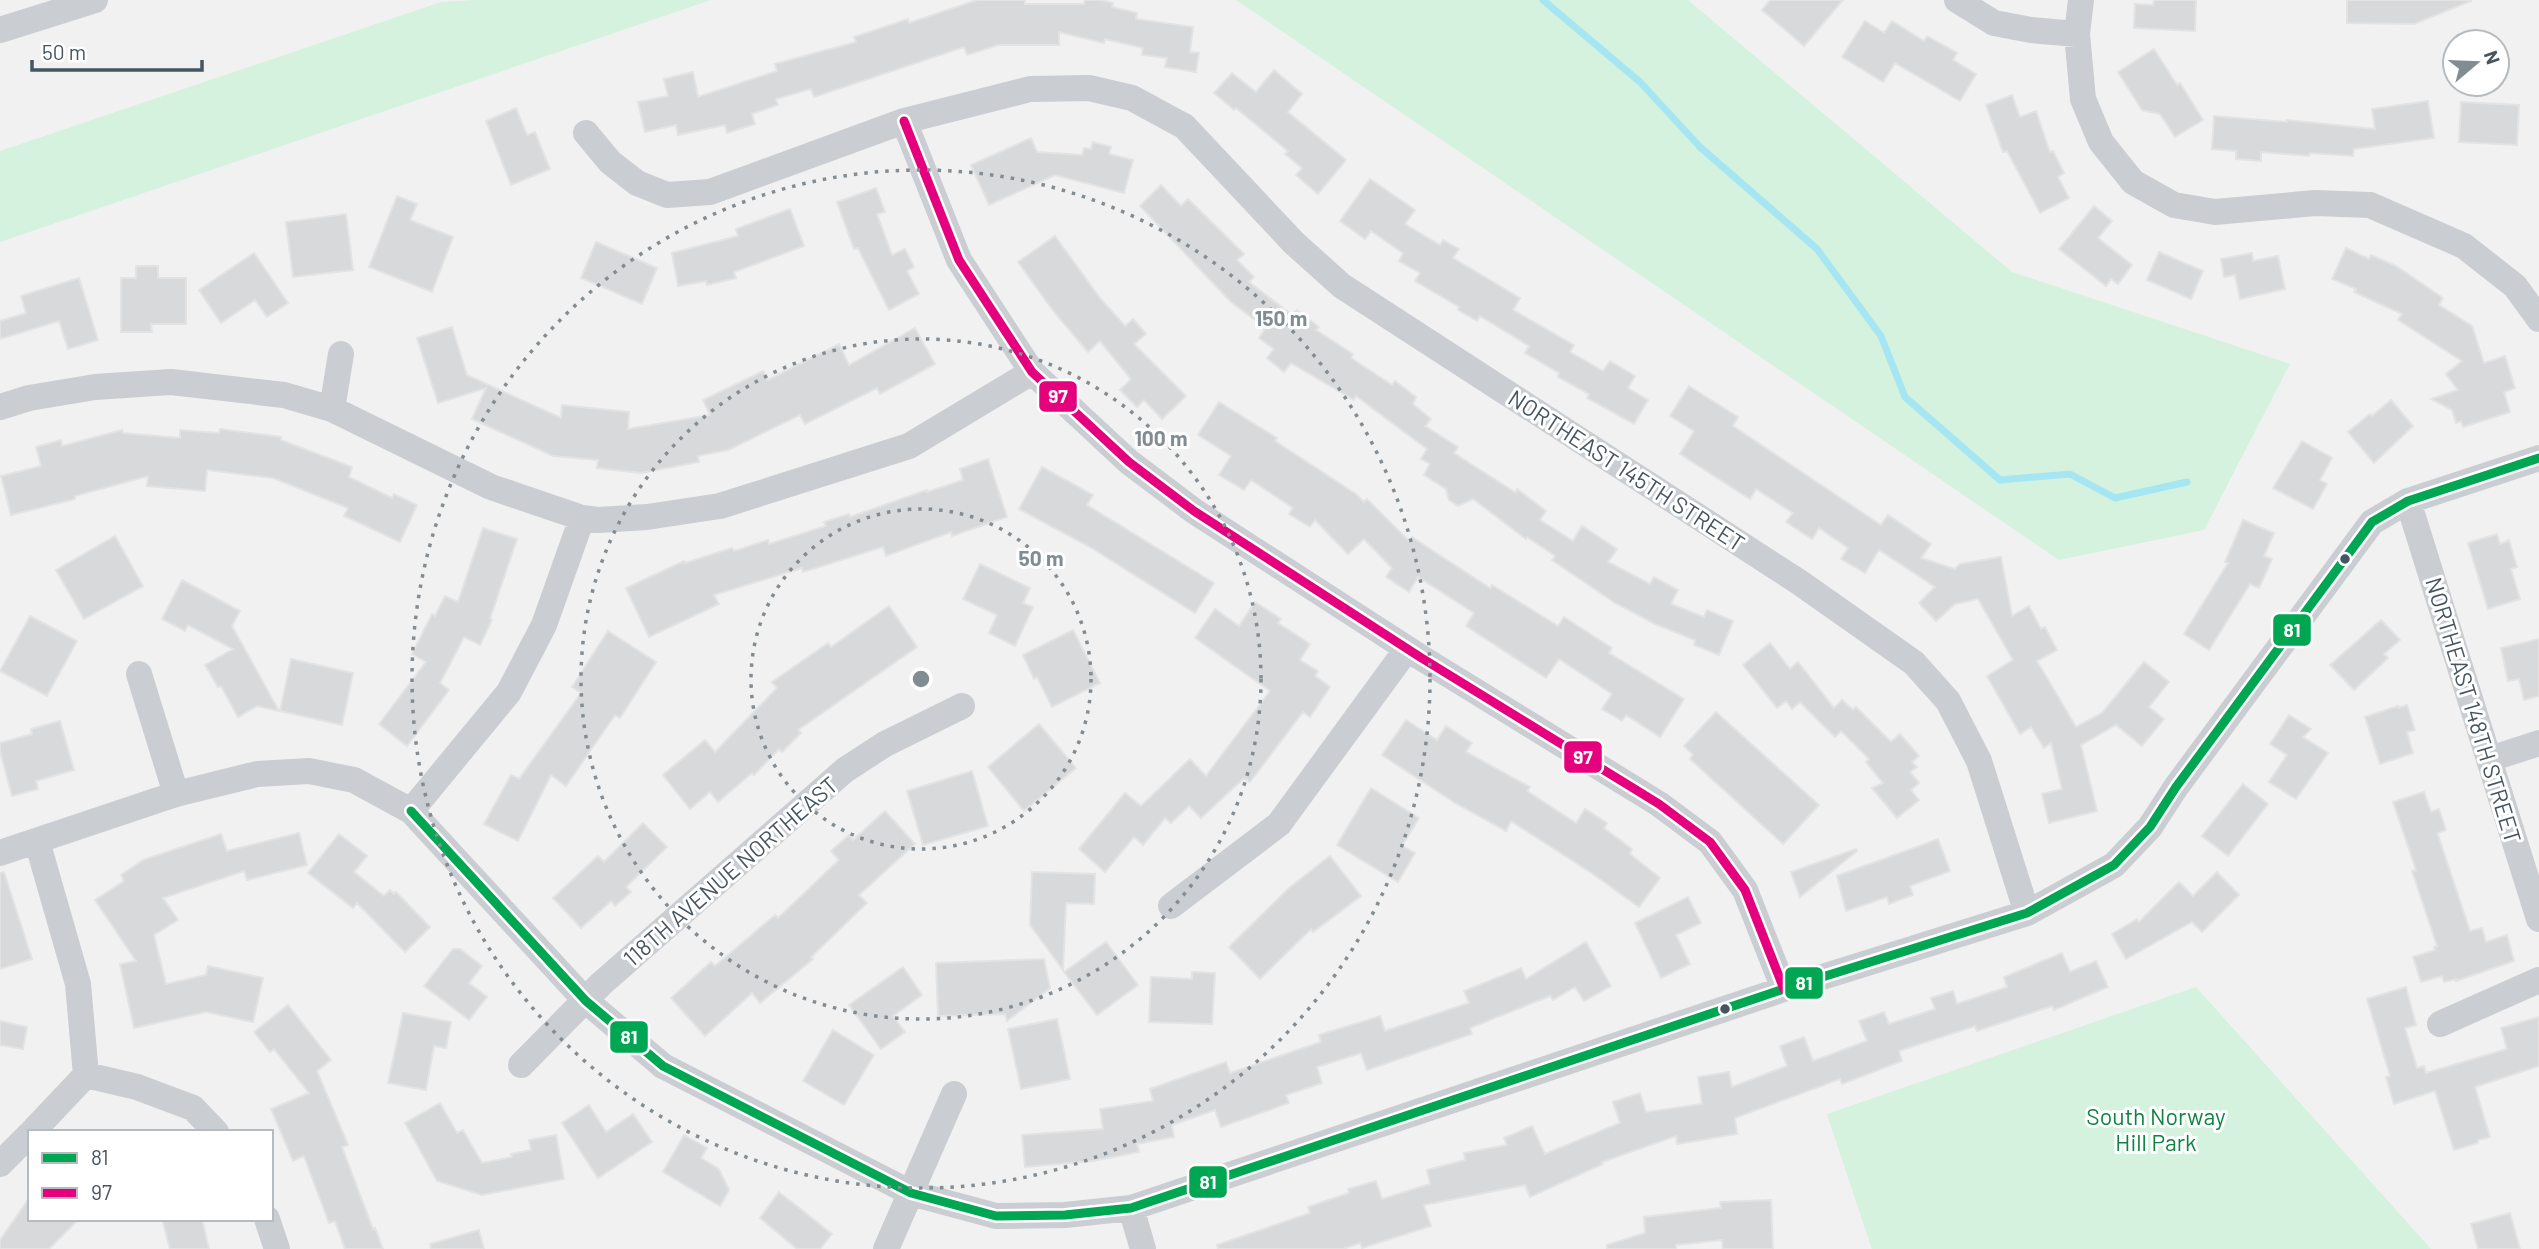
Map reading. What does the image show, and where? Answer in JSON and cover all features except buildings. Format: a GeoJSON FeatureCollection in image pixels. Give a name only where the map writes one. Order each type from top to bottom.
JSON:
{"type":"FeatureCollection","features":[{"type":"Feature","properties":{"kind":"street"},"geometry":{"type":"LineString","coordinates":[[0,30],[95,0]]}},
{"type":"Feature","properties":{"kind":"street"},"geometry":{"type":"LineString","coordinates":[[1957,0],[1994,23],[2077,34]]}},
{"type":"Feature","properties":{"kind":"street"},"geometry":{"type":"LineString","coordinates":[[2081,0],[2077,34],[2083,99],[2101,142],[2133,182],[2174,205],[2214,212],[2315,203],[2370,205],[2464,246],[2515,286],[2539,320]]}},
{"type":"Feature","properties":{"kind":"street","name":"NORTHEAST 145TH STREET"},"geometry":{"type":"LineString","coordinates":[[586,133],[610,162],[637,183],[667,195],[710,192],[904,121],[1030,89],[1089,88],[1132,98],[1184,126],[1294,243],[1342,286],[1800,582],[1914,663],[1948,701],[1979,761],[2027,913]]}},
{"type":"Feature","properties":{"kind":"street"},"geometry":{"type":"LineString","coordinates":[[904,121],[959,260],[1032,372],[1129,462],[1194,511],[1407,649],[1659,804],[1710,842],[1745,890],[1784,989]]}},
{"type":"Feature","properties":{"kind":"street"},"geometry":{"type":"LineString","coordinates":[[332,409],[341,354]]}},
{"type":"Feature","properties":{"kind":"street"},"geometry":{"type":"LineString","coordinates":[[0,407],[29,398],[95,387],[171,382],[284,395],[332,409],[491,487],[582,518],[598,520],[648,517],[720,506],[909,446],[1032,372]]}},
{"type":"Feature","properties":{"kind":"street"},"geometry":{"type":"LineString","coordinates":[[0,853],[176,794],[257,774],[309,771],[354,780],[411,811],[586,1001],[663,1066],[911,1193],[996,1216],[1131,1208],[1784,989],[2027,913],[2114,865],[2150,827],[2176,787],[2372,522],[2408,501],[2539,458]]}},
{"type":"Feature","properties":{"kind":"street","name":"NORTHEAST 148TH STREET"},"geometry":{"type":"LineString","coordinates":[[2408,501],[2539,919]]}},
{"type":"Feature","properties":{"kind":"street"},"geometry":{"type":"LineString","coordinates":[[411,811],[509,692],[544,625],[582,518]]}},
{"type":"Feature","properties":{"kind":"street"},"geometry":{"type":"LineString","coordinates":[[1171,906],[1279,824],[1407,649]]}},
{"type":"Feature","properties":{"kind":"street"},"geometry":{"type":"LineString","coordinates":[[139,674],[176,794]]}},
{"type":"Feature","properties":{"kind":"street","name":"118TH AVENUE NORTHEAST"},"geometry":{"type":"LineString","coordinates":[[521,1065],[601,984],[845,770],[886,744],[962,706]]}},
{"type":"Feature","properties":{"kind":"street"},"geometry":{"type":"LineString","coordinates":[[2490,759],[2539,743]]}},
{"type":"Feature","properties":{"kind":"street"},"geometry":{"type":"LineString","coordinates":[[34,1130],[86,1075],[78,984],[37,841]]}},
{"type":"Feature","properties":{"kind":"street"},"geometry":{"type":"LineString","coordinates":[[2440,1024],[2539,980]]}},
{"type":"Feature","properties":{"kind":"street"},"geometry":{"type":"LineString","coordinates":[[86,1075],[137,1087],[193,1108],[214,1130]]}},
{"type":"Feature","properties":{"kind":"street"},"geometry":{"type":"LineString","coordinates":[[886,1249],[954,1094]]}},
{"type":"Feature","properties":{"kind":"street"},"geometry":{"type":"LineString","coordinates":[[0,1164],[28,1136]]}},
{"type":"Feature","properties":{"kind":"street"},"geometry":{"type":"LineString","coordinates":[[1131,1208],[1143,1249]]}},
{"type":"Feature","properties":{"kind":"street"},"geometry":{"type":"LineString","coordinates":[[268,1221],[277,1249]]}},
{"type":"Feature","properties":{"kind":"green space"},"geometry":{"type":"Polygon","coordinates":[[[711,0],[0,242],[0,151],[441,2],[711,0]]]}},
{"type":"Feature","properties":{"kind":"green space"},"geometry":{"type":"Polygon","coordinates":[[[1236,0],[1688,0],[2012,272],[2290,364],[2204,530],[2059,560],[1236,0]]]}},
{"type":"Feature","properties":{"kind":"green space","name":"South Norway Hill Park"},"geometry":{"type":"Polygon","coordinates":[[[2196,987],[2431,1249],[1872,1249],[1827,1114],[2196,987]]]}},
{"type":"Feature","properties":{"kind":"waterway"},"geometry":{"type":"LineString","coordinates":[[1543,0],[1640,82],[1700,147],[1817,249],[1881,336],[1905,397],[2000,480],[2070,474],[2115,498],[2187,482]]}},
{"type":"Feature","properties":{"kind":"transit line","name":"97"},"geometry":{"type":"LineString","coordinates":[[904,121],[959,260],[1032,372],[1129,462],[1194,511],[1420,657],[1659,804],[1710,842],[1745,890],[1784,989]]}},
{"type":"Feature","properties":{"kind":"transit line","name":"81"},"geometry":{"type":"LineString","coordinates":[[411,811],[586,1001],[663,1066],[911,1193],[996,1216],[1065,1215],[1131,1208],[1784,989],[2027,913],[2114,865],[2150,827],[2176,787],[2372,522],[2408,501],[2539,458]]}}]}
